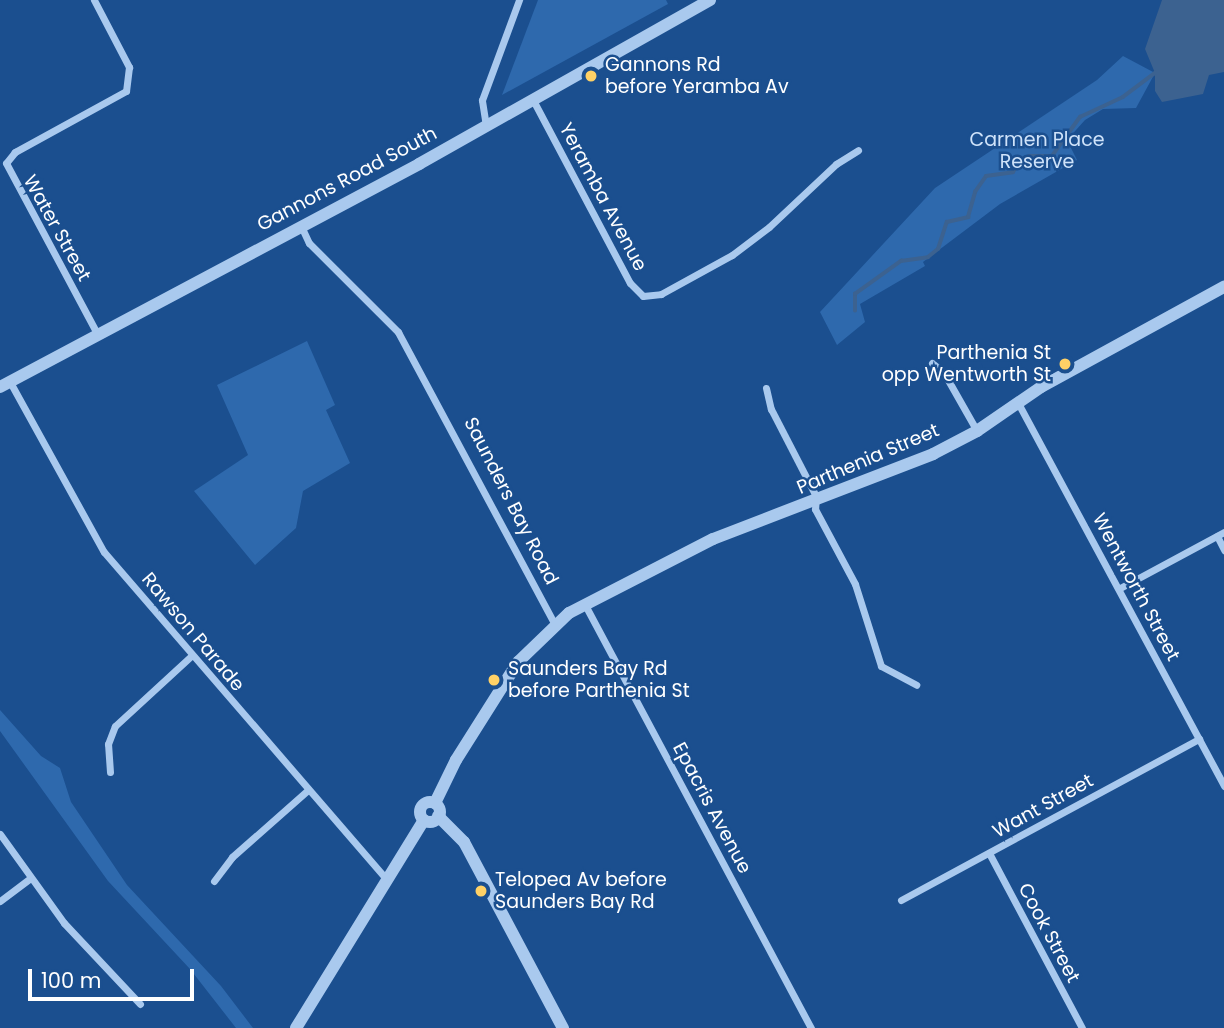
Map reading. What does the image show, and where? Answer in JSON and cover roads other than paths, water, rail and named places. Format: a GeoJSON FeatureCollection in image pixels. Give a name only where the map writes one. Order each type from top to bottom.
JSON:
{"type":"FeatureCollection","features":[{"type":"Feature","properties":{"kind":"street","name":"Water Street"},"geometry":{"type":"LineString","coordinates":[[94,0],[129,67],[126,91],[15,152],[3,163],[98,335]]}},
{"type":"Feature","properties":{"kind":"street"},"geometry":{"type":"LineString","coordinates":[[485,126],[482,100],[519,0]]}},
{"type":"Feature","properties":{"kind":"street","name":"Gannons Road South"},"geometry":{"type":"LineString","coordinates":[[5,385],[533,100],[710,0]]}},
{"type":"Feature","properties":{"kind":"street","name":"Yeramba Avenue"},"geometry":{"type":"LineString","coordinates":[[533,100],[630,283],[643,296],[661,294],[732,255],[769,227],[836,164],[858,150]]}},
{"type":"Feature","properties":{"kind":"street","name":"Saunders Bay Road"},"geometry":{"type":"LineString","coordinates":[[301,226],[309,243],[398,332],[555,625]]}},
{"type":"Feature","properties":{"kind":"street","name":"Parthenia Street"},"geometry":{"type":"LineString","coordinates":[[555,625],[584,603],[713,539],[817,503],[900,470],[977,431],[1018,403],[1224,287]]}},
{"type":"Feature","properties":{"kind":"street"},"geometry":{"type":"LineString","coordinates":[[932,363],[944,373],[977,431]]}},
{"type":"Feature","properties":{"kind":"street","name":"Rawson Parade"},"geometry":{"type":"LineString","coordinates":[[5,385],[99,544],[191,656],[386,879]]}},
{"type":"Feature","properties":{"kind":"street"},"geometry":{"type":"LineString","coordinates":[[766,388],[771,409],[817,503],[815,509],[855,584],[881,666],[916,685]]}},
{"type":"Feature","properties":{"kind":"street","name":"Wentworth Street"},"geometry":{"type":"LineString","coordinates":[[1018,403],[1120,588],[1224,786]]}},
{"type":"Feature","properties":{"kind":"street"},"geometry":{"type":"LineString","coordinates":[[1120,588],[1220,534],[1224,550]]}},
{"type":"Feature","properties":{"kind":"street","name":"Epacris Avenue"},"geometry":{"type":"LineString","coordinates":[[584,603],[811,1028]]}},
{"type":"Feature","properties":{"kind":"street"},"geometry":{"type":"LineString","coordinates":[[436,810],[498,691],[528,650],[555,625]]}},
{"type":"Feature","properties":{"kind":"street"},"geometry":{"type":"LineString","coordinates":[[110,772],[108,744],[115,726],[191,656]]}},
{"type":"Feature","properties":{"kind":"street","name":"Want Street"},"geometry":{"type":"LineString","coordinates":[[901,900],[1199,739]]}},
{"type":"Feature","properties":{"kind":"street"},"geometry":{"type":"LineString","coordinates":[[214,881],[232,858],[308,790]]}},
{"type":"Feature","properties":{"kind":"street"},"geometry":{"type":"LineString","coordinates":[[296,1028],[425,820],[421,808],[436,810],[464,842],[563,1028]]}},
{"type":"Feature","properties":{"kind":"street"},"geometry":{"type":"LineString","coordinates":[[0,834],[64,923],[140,1004]]}},
{"type":"Feature","properties":{"kind":"street","name":"Cook Street"},"geometry":{"type":"LineString","coordinates":[[989,853],[1082,1028]]}},
{"type":"Feature","properties":{"kind":"street"},"geometry":{"type":"LineString","coordinates":[[0,901],[30,878]]}},
{"type":"Feature","properties":{"kind":"waterway"},"geometry":{"type":"LineString","coordinates":[[855,311],[855,294],[901,261],[928,257],[938,249],[947,222],[968,217],[975,192],[986,176],[1013,172],[1021,159],[1030,156],[1052,156],[1080,117],[1123,97],[1155,73]]}},
{"type":"Feature","properties":{"kind":"place","name":"Gannons Rd before Yeramba Av"},"geometry":{"type":"Point","coordinates":[591,76]}},
{"type":"Feature","properties":{"kind":"place","name":"Parthenia St opp Wentworth St"},"geometry":{"type":"Point","coordinates":[1065,364]}},
{"type":"Feature","properties":{"kind":"place","name":"Saunders Bay Rd before Parthenia St"},"geometry":{"type":"Point","coordinates":[494,680]}},
{"type":"Feature","properties":{"kind":"place","name":"Telopea Av before Saunders Bay Rd"},"geometry":{"type":"Point","coordinates":[481,891]}},
{"type":"Feature","properties":{"kind":"park label","name":"Carmen Place Reserve"},"geometry":{"type":"Point","coordinates":[1037,151]}}]}
